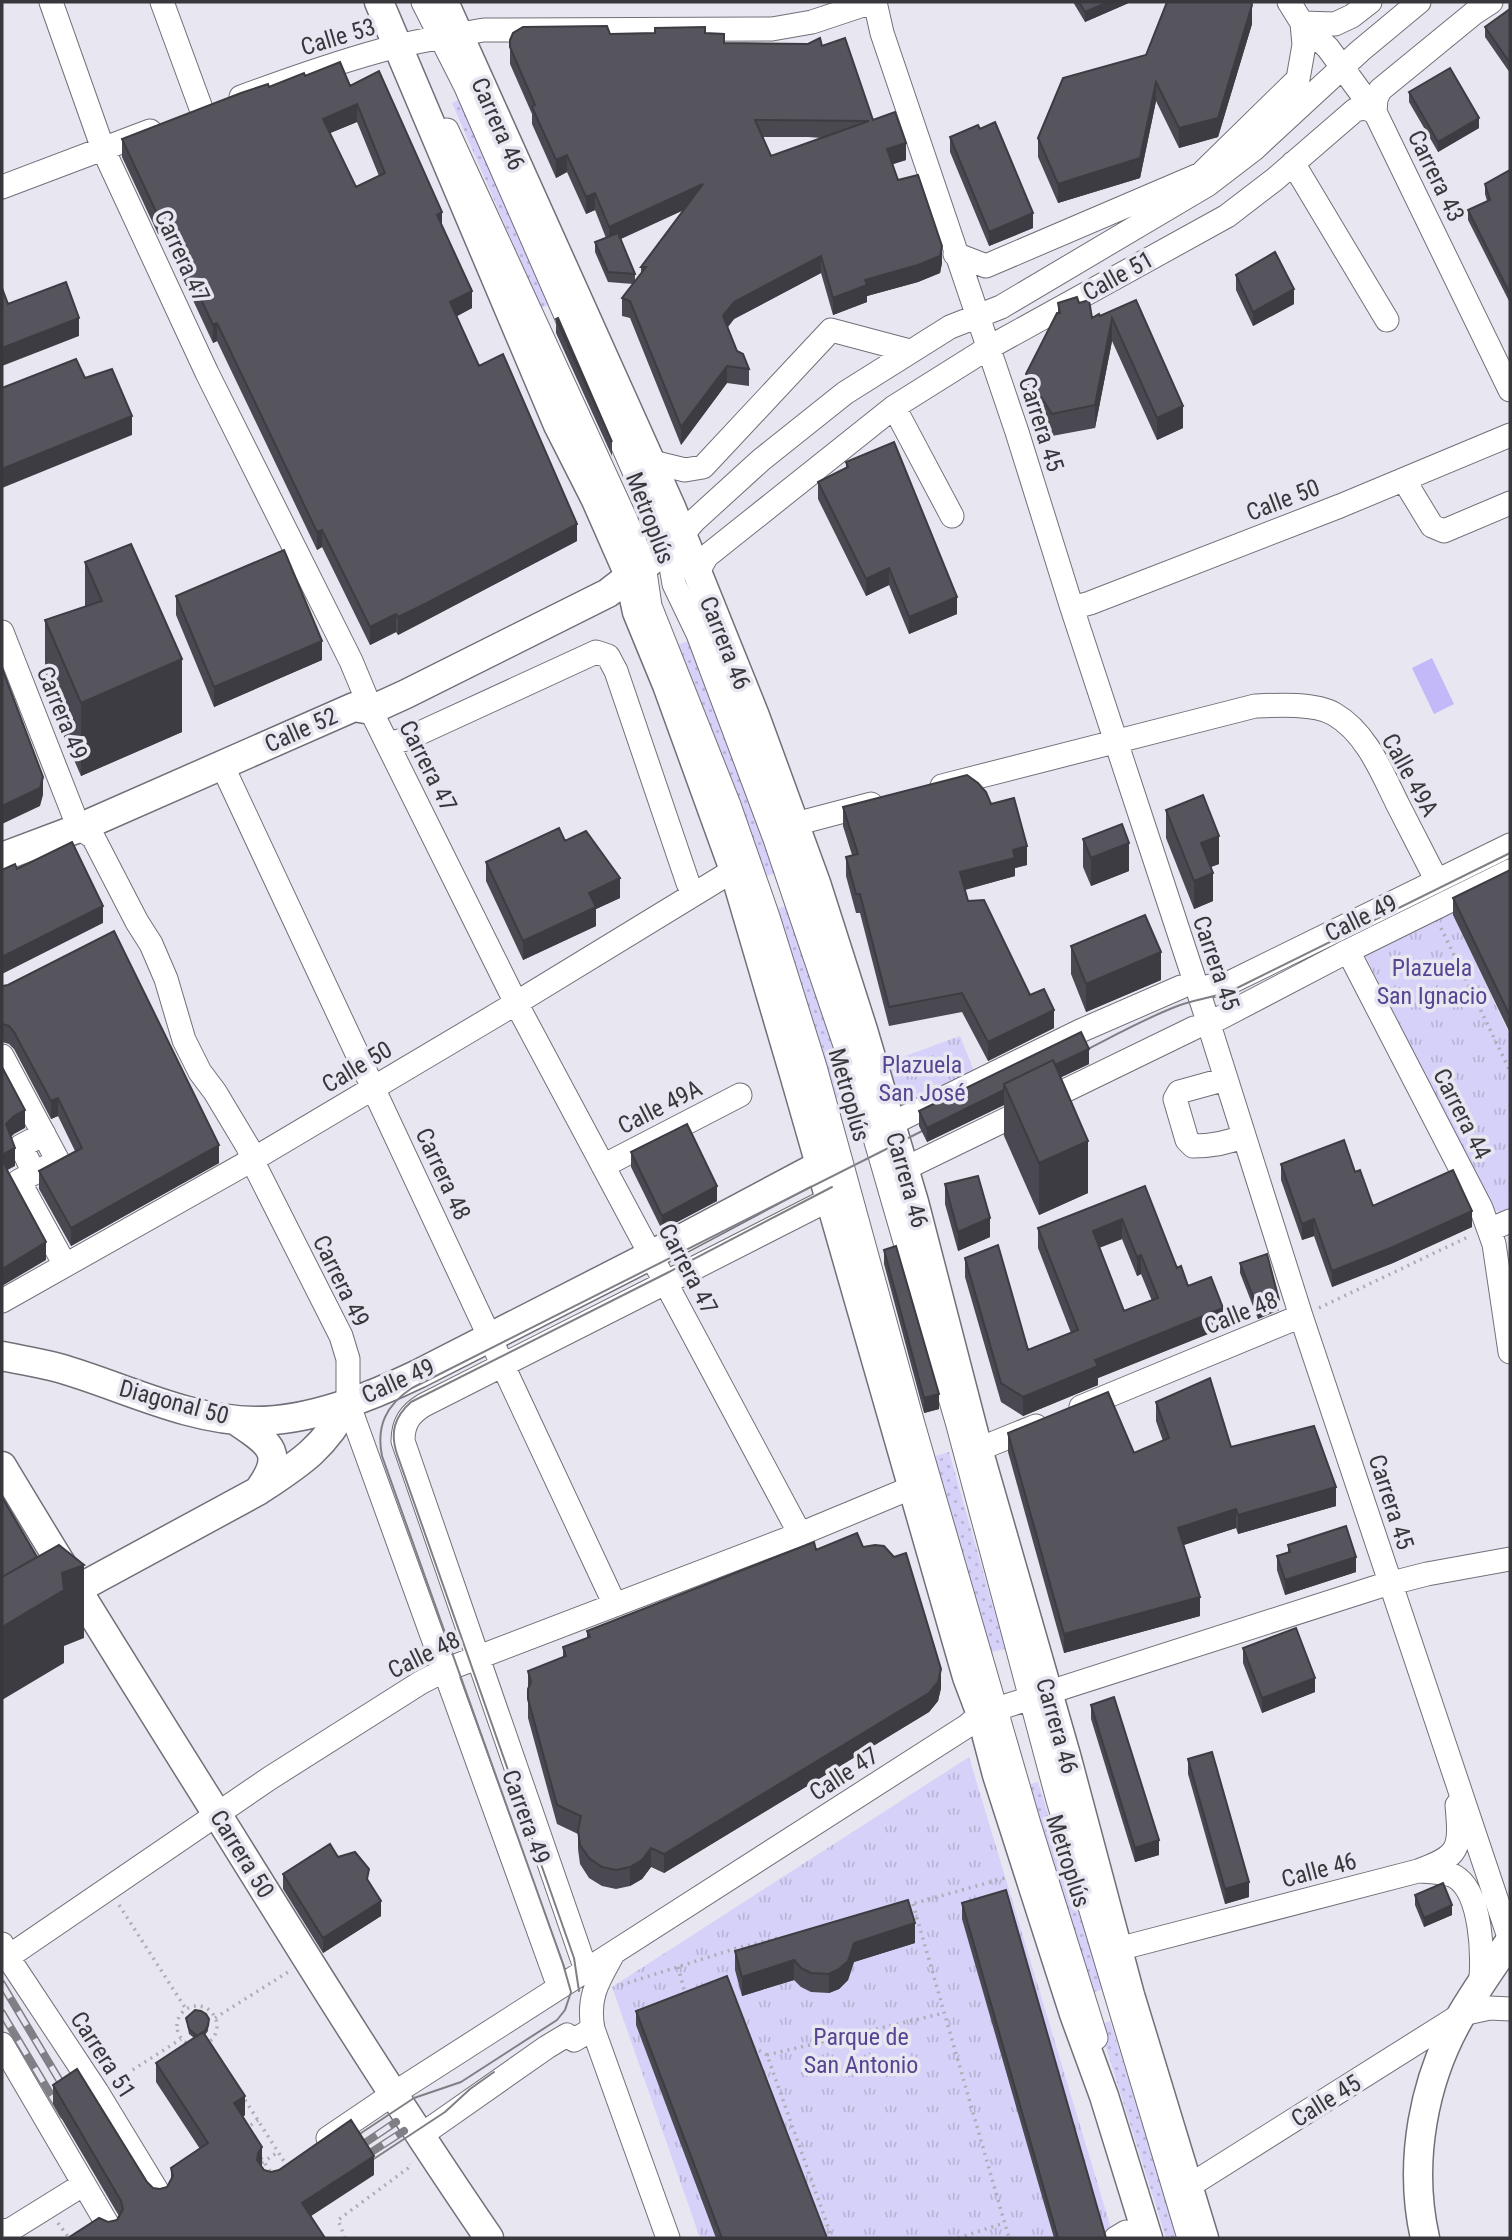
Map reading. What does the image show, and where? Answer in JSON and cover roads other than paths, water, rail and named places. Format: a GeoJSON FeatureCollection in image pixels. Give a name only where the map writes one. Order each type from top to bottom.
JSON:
{"type":"FeatureCollection","features":[{"type":"Feature","properties":{"kind":"main road"},"geometry":{"type":"LineString","coordinates":[[379,2],[404,45],[558,425],[596,500],[637,570],[636,612],[667,685],[733,870],[967,1677],[989,1712],[997,1775],[1074,2014],[1087,2105],[1130,2237]]}},
{"type":"Feature","properties":{"kind":"main road","name":"Carrera 46"},"geometry":{"type":"LineString","coordinates":[[444,2],[449,35],[652,462],[675,542],[697,573],[796,824],[863,1030],[904,1169],[978,1449],[1039,1696],[1066,1755],[1118,1949],[1204,2238]]}},
{"type":"Feature","properties":{"kind":"main road","name":"Calle 51"},"geometry":{"type":"LineString","coordinates":[[637,570],[675,542]]}},
{"type":"Feature","properties":{"kind":"main road","name":"Calle 52"},"geometry":{"type":"LineString","coordinates":[[2,857],[76,820],[222,765],[354,707],[371,709],[406,694],[575,611],[608,593],[637,570]]}},
{"type":"Feature","properties":{"kind":"main road","name":"Calle 49"},"geometry":{"type":"LineString","coordinates":[[2,1630],[258,1491],[313,1453],[333,1429],[348,1403],[387,1389],[651,1255],[820,1165]]}},
{"type":"Feature","properties":{"kind":"main road","name":"Diagonal 50"},"geometry":{"type":"LineString","coordinates":[[2,1356],[59,1368],[159,1401],[236,1420],[275,1419],[348,1403]]}},
{"type":"Feature","properties":{"kind":"main road"},"geometry":{"type":"LineString","coordinates":[[236,1420],[261,1438],[271,1452],[272,1470],[258,1491]]}},
{"type":"Feature","properties":{"kind":"main road","name":"Carrera 50"},"geometry":{"type":"LineString","coordinates":[[2,1466],[75,1589],[307,1959],[489,2238]]}},
{"type":"Feature","properties":{"kind":"main road","name":"Calle 45"},"geometry":{"type":"LineString","coordinates":[[1462,2014],[1510,1940]]}},
{"type":"Feature","properties":{"kind":"main road"},"geometry":{"type":"LineString","coordinates":[[1424,2238],[1418,2186],[1424,2113],[1440,2059],[1462,2014]]}},
{"type":"Feature","properties":{"kind":"street","name":"Carrera 47"},"geometry":{"type":"LineString","coordinates":[[51,2],[103,149],[207,373],[351,661],[371,709],[516,1003],[800,1534]]}},
{"type":"Feature","properties":{"kind":"street"},"geometry":{"type":"LineString","coordinates":[[162,2],[202,111]]}},
{"type":"Feature","properties":{"kind":"street"},"geometry":{"type":"LineString","coordinates":[[392,2],[404,45]]}},
{"type":"Feature","properties":{"kind":"street","name":"Metroplús"},"geometry":{"type":"LineString","coordinates":[[423,2],[449,35],[465,85],[675,542],[674,584],[698,634],[775,839],[866,1107],[1039,1696],[1062,1813],[1189,2238]]}},
{"type":"Feature","properties":{"kind":"street","name":"Calle 53"},"geometry":{"type":"LineString","coordinates":[[2,187],[325,67],[449,35],[500,29],[772,29],[811,22],[873,2]]}},
{"type":"Feature","properties":{"kind":"street","name":"Carrera 45"},"geometry":{"type":"LineString","coordinates":[[873,2],[955,254],[1017,432],[1301,1316],[1510,1940]]}},
{"type":"Feature","properties":{"kind":"street","name":"Carrera 43"},"geometry":{"type":"LineString","coordinates":[[1289,2],[1302,23],[1328,48],[1376,112],[1510,390]]}},
{"type":"Feature","properties":{"kind":"street"},"geometry":{"type":"LineString","coordinates":[[955,254],[986,266],[1201,174],[1298,79],[1304,45],[1302,23],[1335,24],[1352,16],[1370,2]]}},
{"type":"Feature","properties":{"kind":"street","name":"Calle 51"},"geometry":{"type":"LineString","coordinates":[[675,542],[718,499],[845,393],[950,327],[1001,307],[1208,185],[1254,149],[1360,51],[1419,2]]}},
{"type":"Feature","properties":{"kind":"street"},"geometry":{"type":"LineString","coordinates":[[1376,112],[1376,99],[1380,90],[1491,2]]}},
{"type":"Feature","properties":{"kind":"street","name":"Calle 51"},"geometry":{"type":"LineString","coordinates":[[697,573],[707,556],[894,407],[988,348],[1227,216],[1355,110],[1365,108],[1376,112]]}},
{"type":"Feature","properties":{"kind":"street"},"geometry":{"type":"LineString","coordinates":[[1293,163],[1387,320]]}},
{"type":"Feature","properties":{"kind":"street"},"geometry":{"type":"LineString","coordinates":[[652,462],[685,470],[702,467],[831,330],[910,351]]}},
{"type":"Feature","properties":{"kind":"street"},"geometry":{"type":"LineString","coordinates":[[894,407],[952,516]]}},
{"type":"Feature","properties":{"kind":"street","name":"Calle 50"},"geometry":{"type":"LineString","coordinates":[[1072,608],[1102,599],[1404,480],[1510,435]]}},
{"type":"Feature","properties":{"kind":"street"},"geometry":{"type":"LineString","coordinates":[[1404,480],[1432,526],[1444,531],[1510,503]]}},
{"type":"Feature","properties":{"kind":"street","name":"Metroplús"},"geometry":{"type":"LineString","coordinates":[[637,570],[729,804],[811,1055],[989,1712],[1029,1825],[1158,2238]]}},
{"type":"Feature","properties":{"kind":"street","name":"Carrera 49"},"geometry":{"type":"LineString","coordinates":[[2,632],[76,820],[93,837],[128,926],[145,932],[159,961],[189,1051],[248,1147],[252,1160],[341,1336],[348,1359],[348,1403],[559,1987]]}},
{"type":"Feature","properties":{"kind":"street"},"geometry":{"type":"LineString","coordinates":[[389,744],[409,738],[596,652],[608,656],[616,671],[694,894]]}},
{"type":"Feature","properties":{"kind":"street","name":"Calle 49A"},"geometry":{"type":"LineString","coordinates":[[1116,742],[1255,706],[1284,705],[1333,713],[1351,727],[1370,750],[1437,881]]}},
{"type":"Feature","properties":{"kind":"street"},"geometry":{"type":"LineString","coordinates":[[916,793],[1116,742]]}},
{"type":"Feature","properties":{"kind":"street","name":"Carrera 48"},"geometry":{"type":"LineString","coordinates":[[222,765],[615,1605]]}},
{"type":"Feature","properties":{"kind":"street"},"geometry":{"type":"LineString","coordinates":[[796,824],[890,799]]}},
{"type":"Feature","properties":{"kind":"street","name":"Calle 49"},"geometry":{"type":"LineString","coordinates":[[1210,986],[1231,982],[1510,845]]}},
{"type":"Feature","properties":{"kind":"street","name":"Calle 50"},"geometry":{"type":"LineString","coordinates":[[2,1301],[252,1160],[733,870]]}},
{"type":"Feature","properties":{"kind":"street","name":"Calle 49"},"geometry":{"type":"LineString","coordinates":[[1220,1018],[1510,871]]}},
{"type":"Feature","properties":{"kind":"street","name":"Carrera 44"},"geometry":{"type":"LineString","coordinates":[[1348,951],[1481,1208],[1493,1244],[1510,1352]]}},
{"type":"Feature","properties":{"kind":"street"},"geometry":{"type":"LineString","coordinates":[[891,1124],[1080,1031],[1181,987]]}},
{"type":"Feature","properties":{"kind":"street"},"geometry":{"type":"LineString","coordinates":[[904,1169],[1194,1028]]}},
{"type":"Feature","properties":{"kind":"street"},"geometry":{"type":"LineString","coordinates":[[2,1056],[58,1161],[19,1181],[65,1265]]}},
{"type":"Feature","properties":{"kind":"street"},"geometry":{"type":"LineString","coordinates":[[1226,1079],[1179,1092],[1175,1099],[1187,1140],[1193,1146],[1207,1146],[1231,1142],[1244,1136]]}},
{"type":"Feature","properties":{"kind":"street","name":"Calle 49A"},"geometry":{"type":"LineString","coordinates":[[603,1166],[740,1095]]}},
{"type":"Feature","properties":{"kind":"street","name":"Calle 49"},"geometry":{"type":"LineString","coordinates":[[407,1420],[414,1411],[424,1405],[830,1199]]}},
{"type":"Feature","properties":{"kind":"street"},"geometry":{"type":"LineString","coordinates":[[1489,1230],[1510,1220]]}},
{"type":"Feature","properties":{"kind":"street","name":"Calle 48"},"geometry":{"type":"LineString","coordinates":[[989,1445],[1301,1316]]}},
{"type":"Feature","properties":{"kind":"street","name":"Carrera 49"},"geometry":{"type":"LineString","coordinates":[[407,1420],[403,1441],[586,1970]]}},
{"type":"Feature","properties":{"kind":"street","name":"Calle 48"},"geometry":{"type":"LineString","coordinates":[[5,1953],[347,1729],[445,1670],[800,1534],[912,1487]]}},
{"type":"Feature","properties":{"kind":"street","name":"Calle 47"},"geometry":{"type":"LineString","coordinates":[[279,2165],[989,1712],[1391,1584],[1427,1574],[1510,1559]]}},
{"type":"Feature","properties":{"kind":"street","name":"Calle 46"},"geometry":{"type":"LineString","coordinates":[[1118,1949],[1444,1862],[1453,1853],[1458,1840],[1455,1774]]}},
{"type":"Feature","properties":{"kind":"street"},"geometry":{"type":"LineString","coordinates":[[1418,1871],[1452,1875],[1462,1882],[1469,1892],[1481,1941],[1480,1986]]}},
{"type":"Feature","properties":{"kind":"street","name":"Carrera 51"},"geometry":{"type":"LineString","coordinates":[[5,1953],[97,2092],[159,2194]]}},
{"type":"Feature","properties":{"kind":"street"},"geometry":{"type":"LineString","coordinates":[[613,1954],[593,1994],[593,2029],[668,2238]]}},
{"type":"Feature","properties":{"kind":"street","name":"Calle 45"},"geometry":{"type":"LineString","coordinates":[[1189,2186],[1462,2014],[1490,2008],[1510,2009]]}},
{"type":"Feature","properties":{"kind":"street"},"geometry":{"type":"LineString","coordinates":[[420,2136],[547,2047],[567,2035],[574,2040],[593,2029]]}},
{"type":"Feature","properties":{"kind":"street"},"geometry":{"type":"LineString","coordinates":[[2,2044],[109,2227]]}},
{"type":"Feature","properties":{"kind":"street"},"geometry":{"type":"LineString","coordinates":[[2,2231],[10,2230],[84,2185]]}},
{"type":"Feature","properties":{"kind":"tram line"},"geometry":{"type":"LineString","coordinates":[[1070,1058],[1182,1004],[1233,990],[1510,853]]}},
{"type":"Feature","properties":{"kind":"tram line"},"geometry":{"type":"LineString","coordinates":[[343,2145],[414,2098],[461,2082],[557,2020],[565,2010],[571,1992],[382,1456],[380,1435],[385,1417],[396,1402],[412,1388],[938,1123]]}},
{"type":"Feature","properties":{"kind":"tram line"},"geometry":{"type":"LineString","coordinates":[[579,1991],[574,1958],[397,1454],[395,1426],[411,1402],[832,1187]]}},
{"type":"Feature","properties":{"kind":"tram line"},"geometry":{"type":"LineString","coordinates":[[357,2170],[445,2112],[494,2072]]}},
{"type":"Feature","properties":{"kind":"railway"},"geometry":{"type":"LineString","coordinates":[[2,1984],[70,2098]]}},
{"type":"Feature","properties":{"kind":"railway"},"geometry":{"type":"LineString","coordinates":[[2,2013],[63,2115]]}},
{"type":"Feature","properties":{"kind":"railway"},"geometry":{"type":"LineString","coordinates":[[350,2153],[396,2122]]}},
{"type":"Feature","properties":{"kind":"railway"},"geometry":{"type":"LineString","coordinates":[[356,2162],[404,2131]]}},
{"type":"Feature","properties":{"kind":"park label","name":"Plazuela San Ignacio"},"geometry":{"type":"Point","coordinates":[1432,982]}},
{"type":"Feature","properties":{"kind":"park label","name":"Plazuela San José"},"geometry":{"type":"Point","coordinates":[922,1079]}},
{"type":"Feature","properties":{"kind":"park label","name":"Parque de San Antonio"},"geometry":{"type":"Point","coordinates":[861,2051]}}]}
